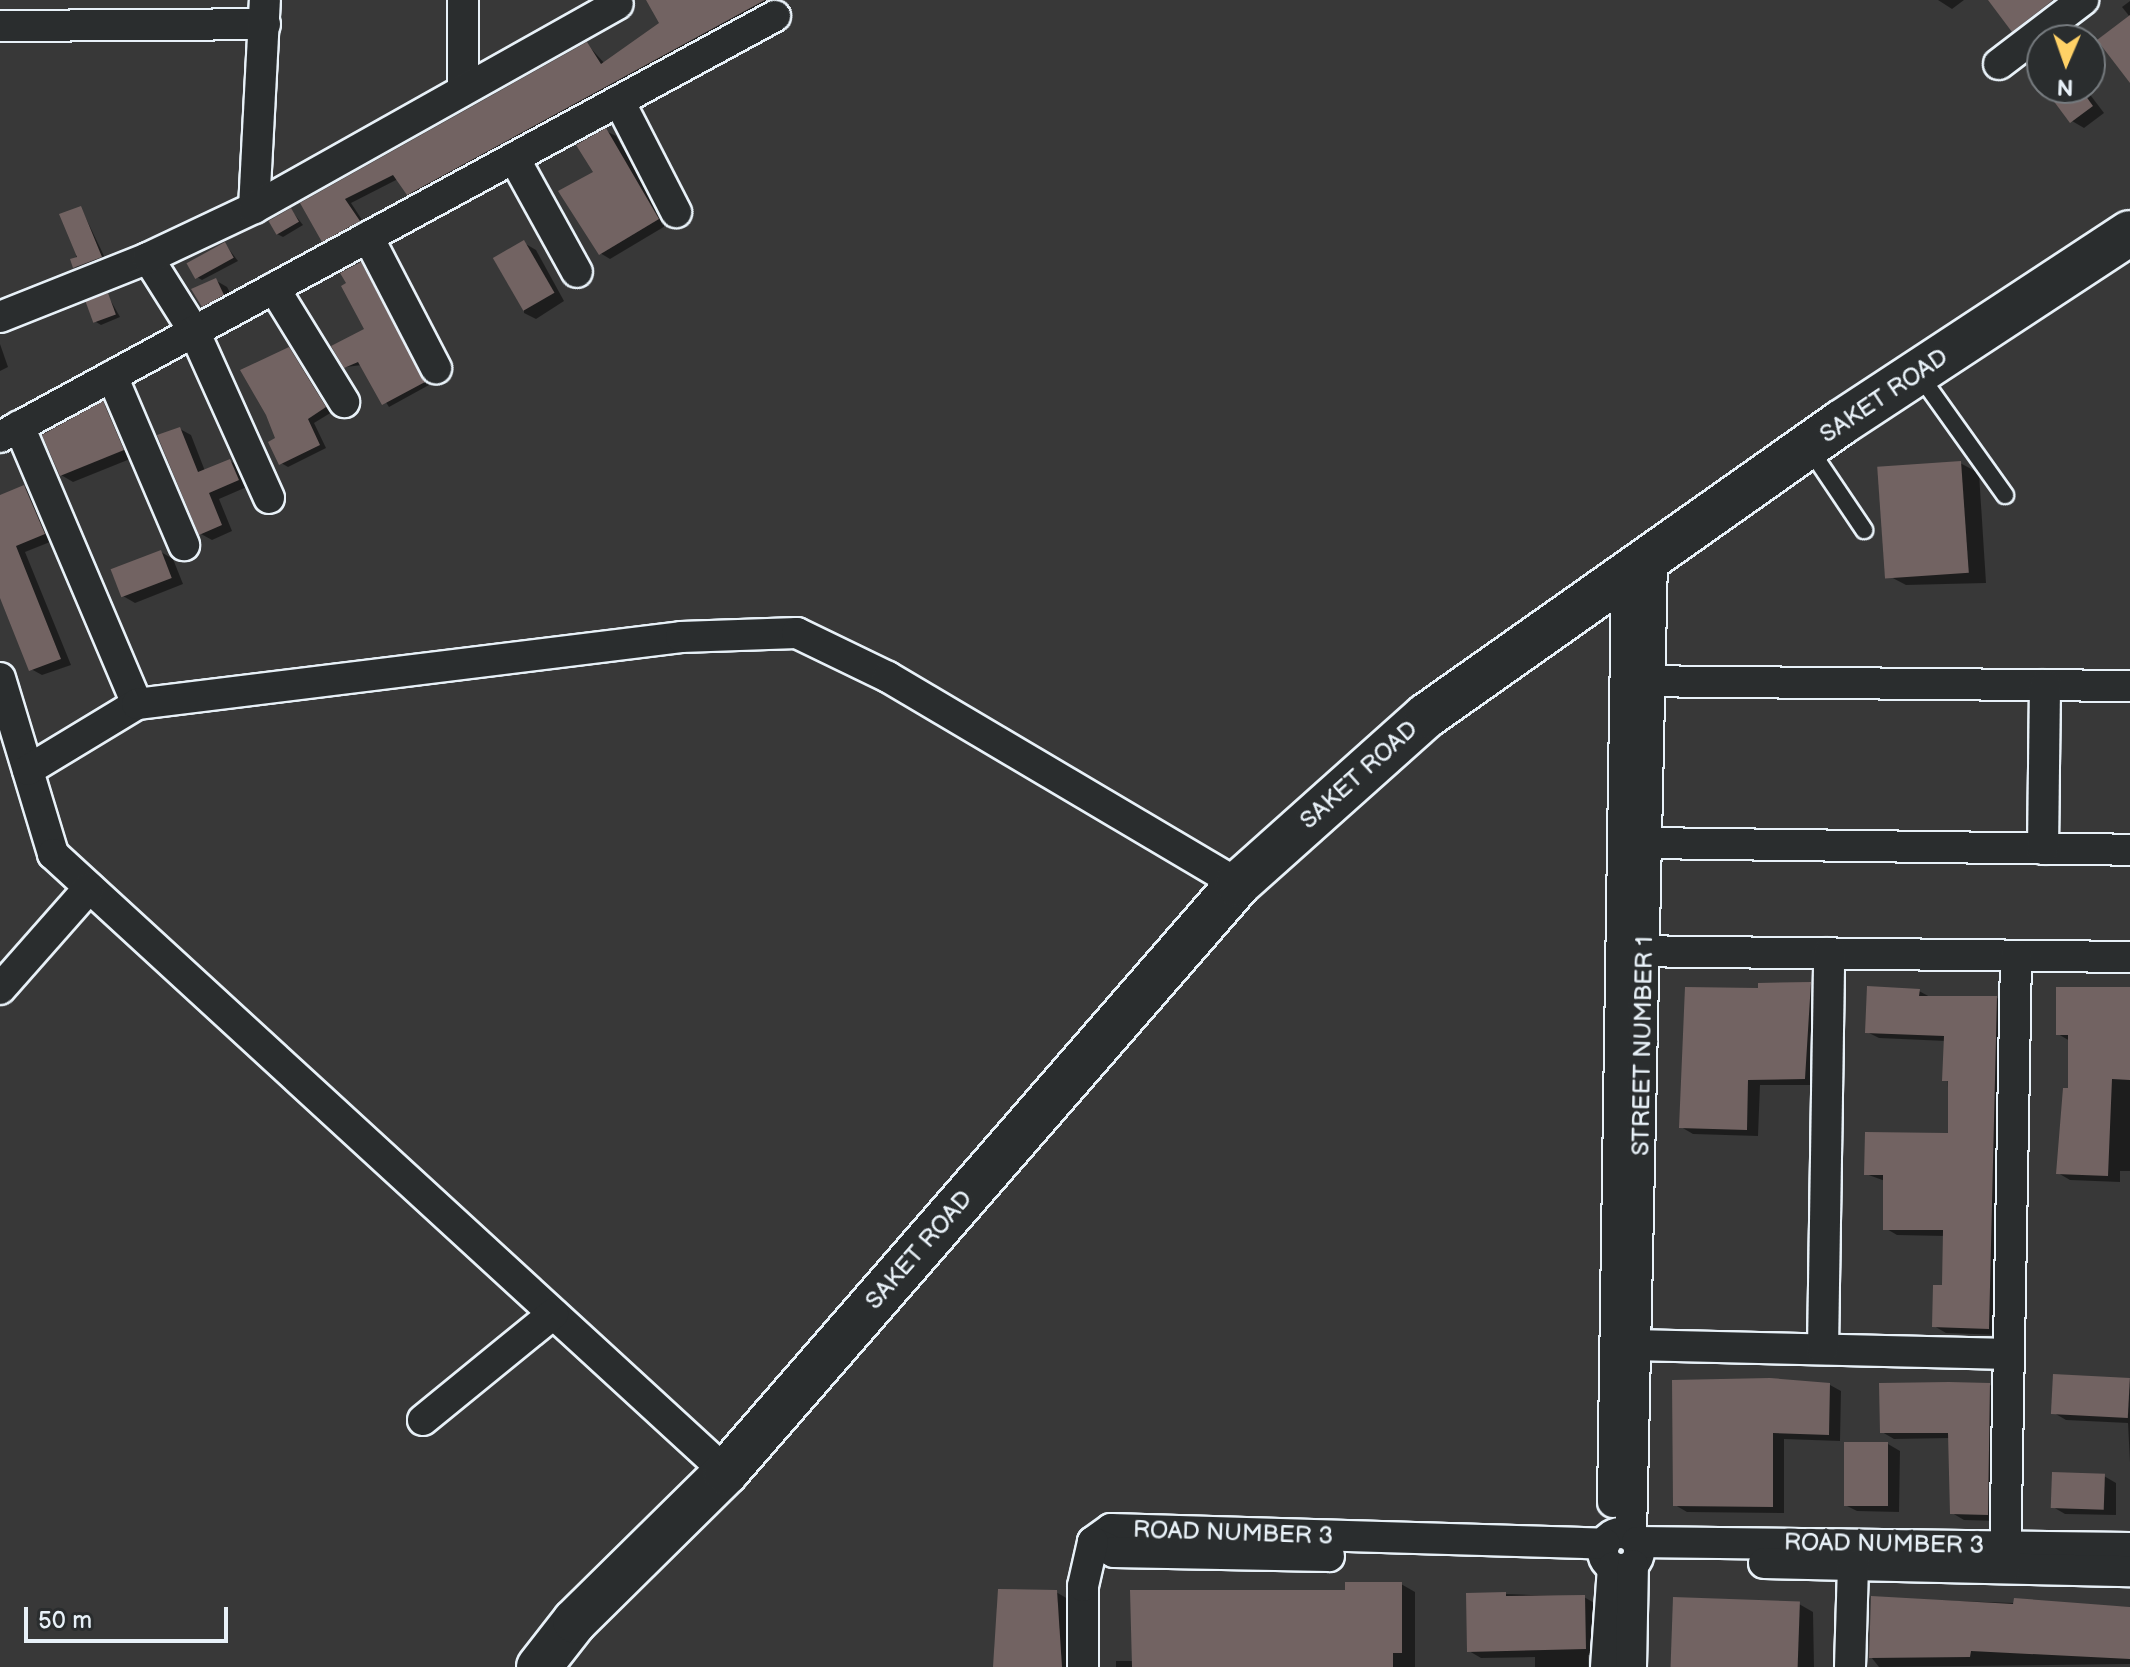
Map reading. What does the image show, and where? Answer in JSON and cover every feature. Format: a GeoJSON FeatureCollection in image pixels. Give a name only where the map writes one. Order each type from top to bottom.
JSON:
{"type":"FeatureCollection","features":[{"type":"Feature","properties":{"kind":"street"},"geometry":{"type":"LineString","coordinates":[[463,0],[463,90]]}},
{"type":"Feature","properties":{"kind":"street"},"geometry":{"type":"LineString","coordinates":[[1999,64],[2083,0]]}},
{"type":"Feature","properties":{"kind":"street"},"geometry":{"type":"LineString","coordinates":[[0,317],[148,258],[254,208],[618,4]]}},
{"type":"Feature","properties":{"kind":"street"},"geometry":{"type":"LineString","coordinates":[[0,26],[68,14],[265,12],[254,208]]}},
{"type":"Feature","properties":{"kind":"street"},"geometry":{"type":"LineString","coordinates":[[137,704],[10,432],[775,16]]}},
{"type":"Feature","properties":{"kind":"street"},"geometry":{"type":"LineString","coordinates":[[619,101],[676,212]]}},
{"type":"Feature","properties":{"kind":"street"},"geometry":{"type":"LineString","coordinates":[[514,158],[577,272]]}},
{"type":"Feature","properties":{"kind":"street","name":"SAKET ROAD"},"geometry":{"type":"LineString","coordinates":[[539,1667],[575,1621],[726,1472],[1238,884],[1426,716],[1808,446],[2130,233]]}},
{"type":"Feature","properties":{"kind":"street"},"geometry":{"type":"LineString","coordinates":[[368,237],[436,368]]}},
{"type":"Feature","properties":{"kind":"street"},"geometry":{"type":"LineString","coordinates":[[148,258],[194,331],[269,498]]}},
{"type":"Feature","properties":{"kind":"street"},"geometry":{"type":"LineString","coordinates":[[274,288],[344,402]]}},
{"type":"Feature","properties":{"kind":"street"},"geometry":{"type":"LineString","coordinates":[[112,376],[184,545]]}},
{"type":"Feature","properties":{"kind":"street","name":"STREET NUMBER 1"},"geometry":{"type":"LineString","coordinates":[[1631,1667],[1622,1551],[1640,566]]}},
{"type":"Feature","properties":{"kind":"street"},"geometry":{"type":"LineString","coordinates":[[28,770],[137,704],[666,638],[797,633],[888,677],[1238,884]]}},
{"type":"Feature","properties":{"kind":"street"},"geometry":{"type":"LineString","coordinates":[[0,678],[53,854],[726,1472]]}},
{"type":"Feature","properties":{"kind":"street"},"geometry":{"type":"LineString","coordinates":[[1638,681],[2130,686]]}},
{"type":"Feature","properties":{"kind":"street","name":"STREET NUMBER 1"},"geometry":{"type":"LineString","coordinates":[[1606,1667],[1622,1551],[1638,1345],[1633,951],[1646,843],[1638,681]]}},
{"type":"Feature","properties":{"kind":"street"},"geometry":{"type":"LineString","coordinates":[[2043,849],[2045,685]]}},
{"type":"Feature","properties":{"kind":"street"},"geometry":{"type":"LineString","coordinates":[[1646,843],[2130,850]]}},
{"type":"Feature","properties":{"kind":"street"},"geometry":{"type":"LineString","coordinates":[[0,989],[89,888]]}},
{"type":"Feature","properties":{"kind":"street"},"geometry":{"type":"LineString","coordinates":[[1633,951],[2130,957]]}},
{"type":"Feature","properties":{"kind":"street"},"geometry":{"type":"LineString","coordinates":[[1823,1349],[1829,953]]}},
{"type":"Feature","properties":{"kind":"street"},"geometry":{"type":"LineString","coordinates":[[2005,1557],[2006,1354],[2016,956]]}},
{"type":"Feature","properties":{"kind":"street"},"geometry":{"type":"LineString","coordinates":[[423,1420],[553,1314]]}},
{"type":"Feature","properties":{"kind":"street"},"geometry":{"type":"LineString","coordinates":[[1638,1345],[2006,1354]]}},
{"type":"Feature","properties":{"kind":"street","name":"ROAD NUMBER 3"},"geometry":{"type":"LineString","coordinates":[[1083,1667],[1083,1586],[1093,1542],[1114,1552],[1622,1551],[2005,1557],[2130,1571]]}},
{"type":"Feature","properties":{"kind":"street","name":"ROAD NUMBER 3"},"geometry":{"type":"LineString","coordinates":[[1622,1551],[1853,1565],[2130,1548]]}},
{"type":"Feature","properties":{"kind":"street"},"geometry":{"type":"LineString","coordinates":[[1850,1667],[1853,1565]]}},
{"type":"Feature","properties":{"kind":"lane"},"geometry":{"type":"LineString","coordinates":[[1918,373],[2005,495]]}},
{"type":"Feature","properties":{"kind":"lane"},"geometry":{"type":"LineString","coordinates":[[1808,446],[1864,530]]}},
{"type":"Feature","properties":{"kind":"building"},"geometry":{"type":"Polygon","coordinates":[[[646,0],[765,0],[407,195],[393,175],[345,199],[360,221],[322,242],[300,203],[587,42],[601,64],[659,23],[646,0]]]}},
{"type":"Feature","properties":{"kind":"building"},"geometry":{"type":"Polygon","coordinates":[[[1988,0],[2053,0],[2012,32],[1988,0]]]}},
{"type":"Feature","properties":{"kind":"building"},"geometry":{"type":"Polygon","coordinates":[[[2130,15],[2130,83],[2106,52],[2106,33],[2130,15]]]}},
{"type":"Feature","properties":{"kind":"building"},"geometry":{"type":"Polygon","coordinates":[[[2056,104],[2092,104],[2093,106],[2070,123],[2056,104]]]}},
{"type":"Feature","properties":{"kind":"building"},"geometry":{"type":"Polygon","coordinates":[[[606,128],[659,219],[599,255],[558,191],[593,172],[576,145],[606,128]]]}},
{"type":"Feature","properties":{"kind":"building"},"geometry":{"type":"Polygon","coordinates":[[[81,206],[102,257],[73,268],[70,259],[77,257],[59,214],[81,206]]]}},
{"type":"Feature","properties":{"kind":"building"},"geometry":{"type":"Polygon","coordinates":[[[291,208],[299,222],[276,235],[268,221],[291,208]]]}},
{"type":"Feature","properties":{"kind":"building"},"geometry":{"type":"Polygon","coordinates":[[[524,240],[554,293],[523,311],[493,258],[524,240]]]}},
{"type":"Feature","properties":{"kind":"building"},"geometry":{"type":"Polygon","coordinates":[[[225,242],[234,258],[195,279],[187,263],[225,242]]]}},
{"type":"Feature","properties":{"kind":"building"},"geometry":{"type":"Polygon","coordinates":[[[361,262],[425,382],[382,405],[358,362],[344,368],[331,346],[364,329],[341,286],[346,283],[340,273],[361,262]]]}},
{"type":"Feature","properties":{"kind":"building"},"geometry":{"type":"Polygon","coordinates":[[[216,278],[224,295],[202,307],[191,289],[216,278]]]}},
{"type":"Feature","properties":{"kind":"building"},"geometry":{"type":"Polygon","coordinates":[[[108,293],[116,315],[93,323],[85,301],[108,293]]]}},
{"type":"Feature","properties":{"kind":"building"},"geometry":{"type":"Polygon","coordinates":[[[289,347],[326,407],[308,419],[320,445],[279,465],[268,442],[275,438],[266,415],[240,370],[289,347]]]}},
{"type":"Feature","properties":{"kind":"building"},"geometry":{"type":"Polygon","coordinates":[[[103,401],[124,450],[60,476],[42,435],[103,401]]]}},
{"type":"Feature","properties":{"kind":"building"},"geometry":{"type":"Polygon","coordinates":[[[180,427],[198,472],[230,459],[239,480],[209,493],[222,525],[199,535],[157,435],[180,427]]]}},
{"type":"Feature","properties":{"kind":"building"},"geometry":{"type":"Polygon","coordinates":[[[1961,461],[1969,573],[1885,579],[1877,467],[1961,461]]]}},
{"type":"Feature","properties":{"kind":"building"},"geometry":{"type":"Polygon","coordinates":[[[24,485],[45,534],[16,546],[61,659],[29,671],[0,598],[0,495],[24,485]]]}},
{"type":"Feature","properties":{"kind":"building"},"geometry":{"type":"Polygon","coordinates":[[[161,550],[172,578],[121,597],[111,569],[161,550]]]}},
{"type":"Feature","properties":{"kind":"building"},"geometry":{"type":"Polygon","coordinates":[[[1811,982],[1805,1079],[1748,1080],[1747,1130],[1679,1128],[1685,987],[1758,988],[1758,983],[1811,982]]]}},
{"type":"Feature","properties":{"kind":"building"},"geometry":{"type":"Polygon","coordinates":[[[1867,986],[1920,989],[1919,996],[1997,996],[1989,1329],[1932,1327],[1933,1285],[1942,1285],[1943,1230],[1883,1230],[1883,1175],[1864,1175],[1865,1132],[1948,1133],[1948,1081],[1942,1081],[1944,1036],[1865,1033],[1867,986]]]}},
{"type":"Feature","properties":{"kind":"building"},"geometry":{"type":"Polygon","coordinates":[[[2056,987],[2130,987],[2130,1080],[2112,1079],[2108,1176],[2056,1174],[2063,1088],[2068,1088],[2068,1035],[2056,1035],[2056,987]]]}},
{"type":"Feature","properties":{"kind":"building"},"geometry":{"type":"Polygon","coordinates":[[[2053,1374],[2130,1378],[2128,1418],[2051,1414],[2053,1374]]]}},
{"type":"Feature","properties":{"kind":"building"},"geometry":{"type":"Polygon","coordinates":[[[1770,1378],[1830,1383],[1829,1435],[1773,1433],[1773,1507],[1673,1506],[1672,1380],[1770,1378]]]}},
{"type":"Feature","properties":{"kind":"building"},"geometry":{"type":"Polygon","coordinates":[[[1879,1383],[1990,1383],[1988,1515],[1950,1514],[1948,1433],[1880,1433],[1879,1383]]]}},
{"type":"Feature","properties":{"kind":"building"},"geometry":{"type":"Polygon","coordinates":[[[1844,1442],[1888,1442],[1888,1506],[1844,1506],[1844,1442]]]}},
{"type":"Feature","properties":{"kind":"building"},"geometry":{"type":"Polygon","coordinates":[[[2052,1472],[2105,1474],[2104,1510],[2051,1508],[2052,1472]]]}},
{"type":"Feature","properties":{"kind":"building"},"geometry":{"type":"Polygon","coordinates":[[[1345,1582],[1402,1582],[1402,1653],[1393,1653],[1393,1667],[1132,1667],[1130,1590],[1345,1590],[1345,1582]]]}},
{"type":"Feature","properties":{"kind":"building"},"geometry":{"type":"Polygon","coordinates":[[[998,1589],[1057,1590],[1062,1667],[993,1667],[998,1589]]]}},
{"type":"Feature","properties":{"kind":"building"},"geometry":{"type":"Polygon","coordinates":[[[1506,1592],[1506,1596],[1585,1595],[1586,1649],[1467,1652],[1466,1593],[1506,1592]]]}},
{"type":"Feature","properties":{"kind":"building"},"geometry":{"type":"Polygon","coordinates":[[[1871,1596],[2013,1604],[2014,1598],[2130,1607],[2130,1659],[1971,1651],[1970,1657],[1869,1658],[1871,1596]]]}},
{"type":"Feature","properties":{"kind":"building"},"geometry":{"type":"Polygon","coordinates":[[[1673,1597],[1800,1601],[1798,1667],[1671,1667],[1673,1597]]]}}]}
